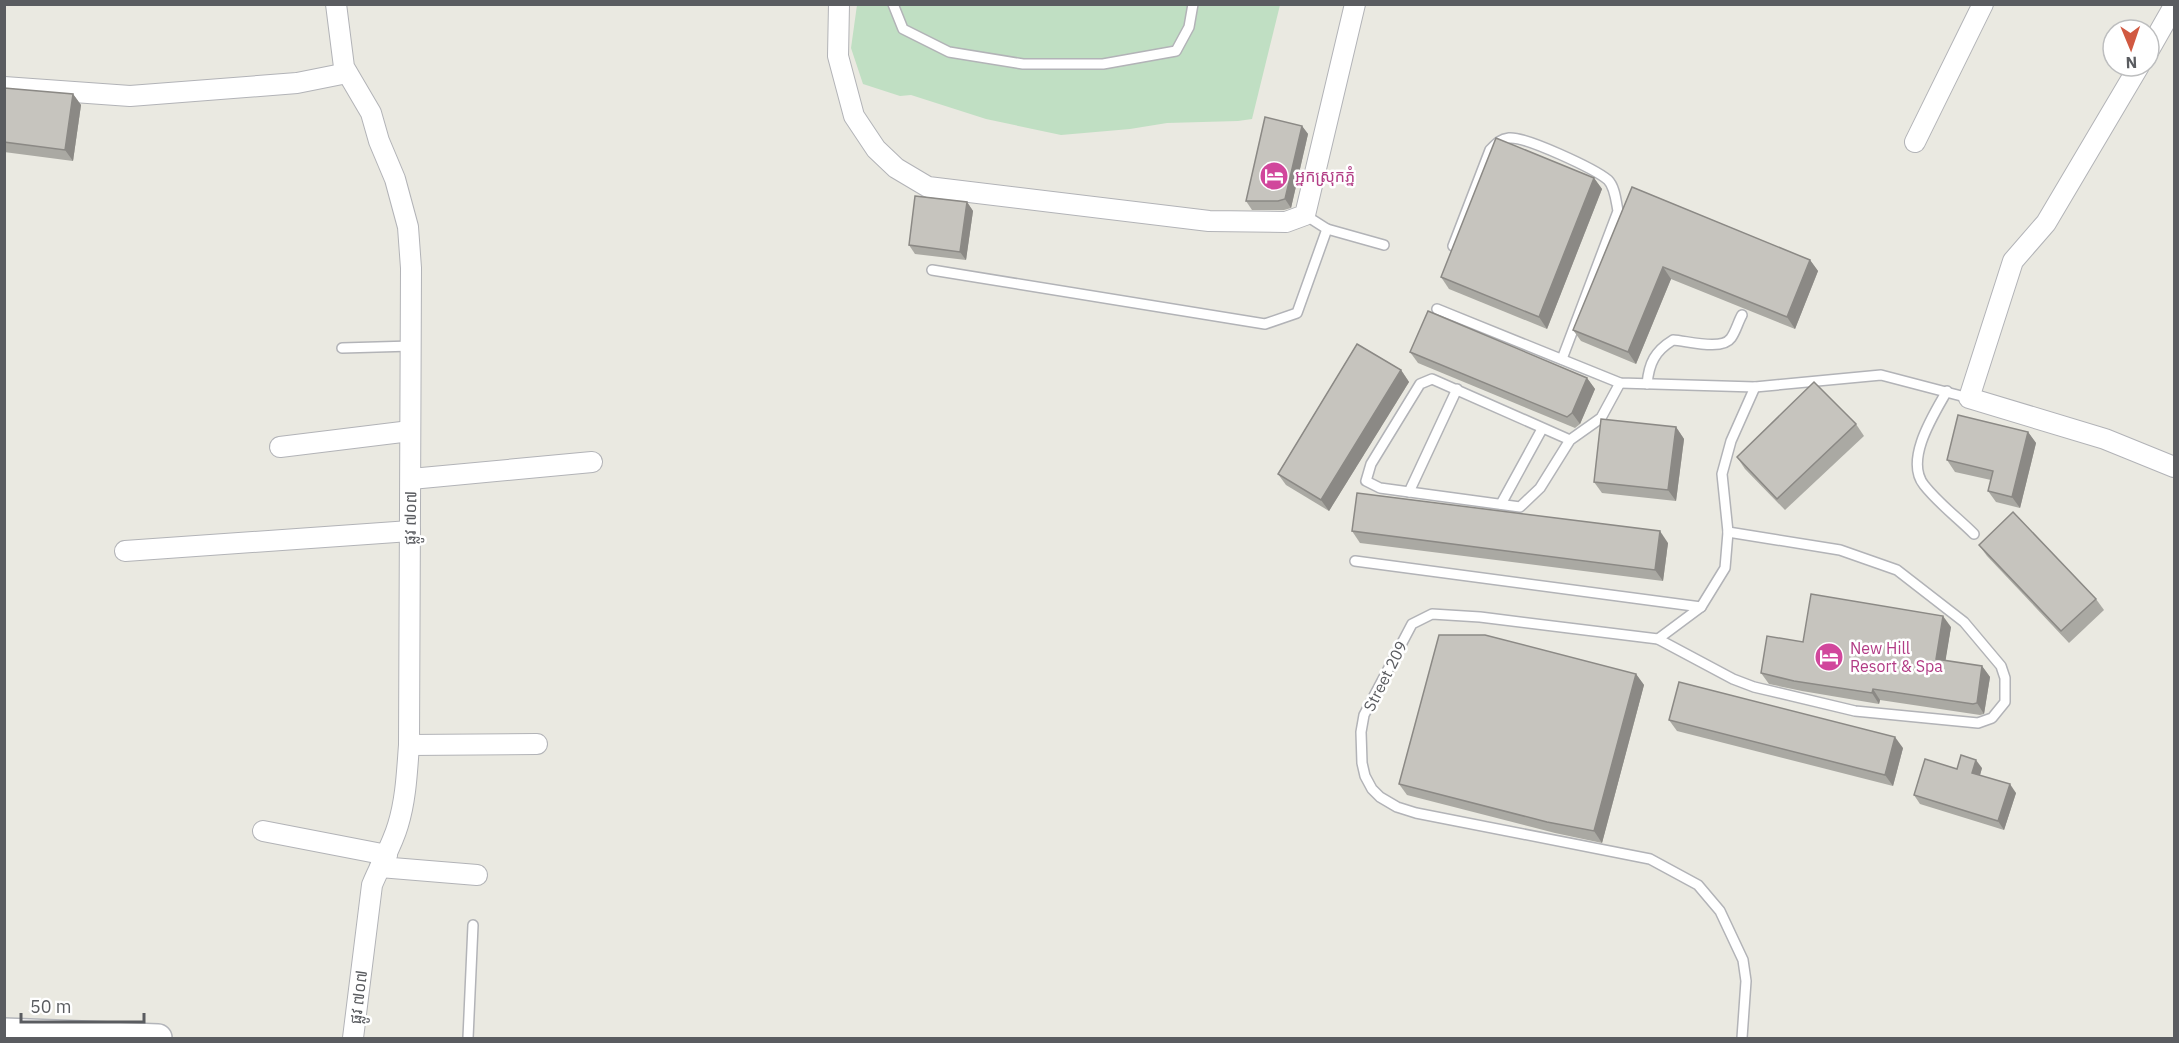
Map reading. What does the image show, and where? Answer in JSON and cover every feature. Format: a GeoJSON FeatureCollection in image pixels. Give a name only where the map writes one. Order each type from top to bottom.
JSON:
{"type":"FeatureCollection","features":[{"type":"Feature","properties":{"kind":"main road"},"geometry":{"type":"LineString","coordinates":[[4,1032],[158,1038]]}},
{"type":"Feature","properties":{"kind":"street","name":"ផ្លូវ ៧០៧"},"geometry":{"type":"LineString","coordinates":[[336,4],[344,67],[371,112],[403,206],[410,248],[412,346],[409,745],[403,806],[372,885],[353,1038]]}},
{"type":"Feature","properties":{"kind":"street"},"geometry":{"type":"LineString","coordinates":[[839,4],[838,56],[854,116],[876,149],[896,168],[928,187],[1209,221],[1286,222],[1305,215],[1355,4]]}},
{"type":"Feature","properties":{"kind":"street"},"geometry":{"type":"LineString","coordinates":[[1915,142],[1983,4]]}},
{"type":"Feature","properties":{"kind":"street"},"geometry":{"type":"LineString","coordinates":[[2161,30],[2175,6]]}},
{"type":"Feature","properties":{"kind":"street"},"geometry":{"type":"LineString","coordinates":[[4,87],[130,96],[297,83],[347,73]]}},
{"type":"Feature","properties":{"kind":"street"},"geometry":{"type":"LineString","coordinates":[[2132,78],[2046,223],[2013,261],[1969,398],[2105,439],[2175,466]]}},
{"type":"Feature","properties":{"kind":"street"},"geometry":{"type":"LineString","coordinates":[[280,447],[410,431]]}},
{"type":"Feature","properties":{"kind":"street"},"geometry":{"type":"LineString","coordinates":[[411,479],[592,462]]}},
{"type":"Feature","properties":{"kind":"street"},"geometry":{"type":"LineString","coordinates":[[125,551],[410,531]]}},
{"type":"Feature","properties":{"kind":"street"},"geometry":{"type":"LineString","coordinates":[[409,745],[537,744]]}},
{"type":"Feature","properties":{"kind":"street"},"geometry":{"type":"LineString","coordinates":[[263,831],[383,861],[477,875]]}},
{"type":"Feature","properties":{"kind":"lane"},"geometry":{"type":"LineString","coordinates":[[892,4],[903,29],[949,52],[1023,64],[1103,64],[1176,51],[1189,27],[1193,4]]}},
{"type":"Feature","properties":{"kind":"lane"},"geometry":{"type":"LineString","coordinates":[[1448,260],[1490,150],[1499,140],[1511,137],[1555,151],[1609,181],[1616,196],[1618,211],[1562,359]]}},
{"type":"Feature","properties":{"kind":"lane"},"geometry":{"type":"LineString","coordinates":[[1305,215],[1327,230],[1384,245]]}},
{"type":"Feature","properties":{"kind":"lane"},"geometry":{"type":"LineString","coordinates":[[932,270],[1265,324],[1297,313],[1327,230]]}},
{"type":"Feature","properties":{"kind":"lane"},"geometry":{"type":"LineString","coordinates":[[1437,309],[1620,384],[1755,387],[1881,375],[1969,398]]}},
{"type":"Feature","properties":{"kind":"lane"},"geometry":{"type":"LineString","coordinates":[[1647,384],[1654,356],[1668,344],[1674,340],[1725,343],[1730,340],[1742,315]]}},
{"type":"Feature","properties":{"kind":"lane"},"geometry":{"type":"LineString","coordinates":[[342,348],[412,346]]}},
{"type":"Feature","properties":{"kind":"lane"},"geometry":{"type":"LineString","coordinates":[[1570,440],[1432,379],[1420,384],[1371,464],[1366,480],[1380,489],[1520,507],[1540,488],[1570,440],[1601,418],[1620,384]]}},
{"type":"Feature","properties":{"kind":"lane"},"geometry":{"type":"LineString","coordinates":[[1728,532],[1840,550],[1897,570],[1964,622],[2001,666],[2005,678],[2005,702],[1992,718],[1978,723],[1855,711],[1743,683],[1658,639],[1701,607],[1725,568],[1728,532],[1722,474],[1731,441],[1755,387]]}},
{"type":"Feature","properties":{"kind":"lane"},"geometry":{"type":"LineString","coordinates":[[1409,492],[1457,389]]}},
{"type":"Feature","properties":{"kind":"lane"},"geometry":{"type":"LineString","coordinates":[[1947,392],[1930,420],[1917,458],[1917,471],[1923,484],[1974,534]]}},
{"type":"Feature","properties":{"kind":"lane"},"geometry":{"type":"LineString","coordinates":[[1501,504],[1542,429]]}},
{"type":"Feature","properties":{"kind":"lane"},"geometry":{"type":"LineString","coordinates":[[1355,561],[1701,607]]}},
{"type":"Feature","properties":{"kind":"lane","name":"Street 209"},"geometry":{"type":"LineString","coordinates":[[1658,639],[1480,617],[1431,614],[1412,624],[1364,715],[1361,732],[1362,763],[1365,776],[1372,789],[1380,797],[1397,807],[1416,813],[1650,859],[1698,885],[1720,911],[1743,960],[1746,981],[1742,1038]]}},
{"type":"Feature","properties":{"kind":"lane"},"geometry":{"type":"LineString","coordinates":[[468,1038],[473,925]]}},
{"type":"Feature","properties":{"kind":"green space"},"geometry":{"type":"Polygon","coordinates":[[[857,5],[1280,5],[1252,119],[1167,123],[1061,135],[986,119],[911,95],[900,96],[863,84],[851,48],[857,5]]]}},
{"type":"Feature","properties":{"kind":"building"},"geometry":{"type":"Polygon","coordinates":[[[4,88],[73,94],[65,150],[4,142],[4,88]]]}},
{"type":"Feature","properties":{"kind":"building"},"geometry":{"type":"Polygon","coordinates":[[[1265,117],[1302,126],[1285,199],[1246,201],[1265,117]]]}},
{"type":"Feature","properties":{"kind":"building"},"geometry":{"type":"Polygon","coordinates":[[[1496,138],[1594,178],[1539,317],[1441,277],[1496,138]]]}},
{"type":"Feature","properties":{"kind":"building"},"geometry":{"type":"Polygon","coordinates":[[[1632,187],[1810,260],[1787,317],[1663,267],[1628,352],[1573,330],[1632,187]]]}},
{"type":"Feature","properties":{"kind":"building"},"geometry":{"type":"Polygon","coordinates":[[[915,196],[967,202],[960,252],[909,245],[915,196]]]}},
{"type":"Feature","properties":{"kind":"building"},"geometry":{"type":"Polygon","coordinates":[[[1428,311],[1587,378],[1572,413],[1567,417],[1410,352],[1428,311]]]}},
{"type":"Feature","properties":{"kind":"building"},"geometry":{"type":"Polygon","coordinates":[[[1357,344],[1401,370],[1321,500],[1278,474],[1357,344]]]}},
{"type":"Feature","properties":{"kind":"building"},"geometry":{"type":"Polygon","coordinates":[[[1814,382],[1856,424],[1777,499],[1737,457],[1814,382]]]}},
{"type":"Feature","properties":{"kind":"building"},"geometry":{"type":"Polygon","coordinates":[[[1958,415],[2028,432],[2012,497],[1988,491],[1993,471],[1947,460],[1958,415]]]}},
{"type":"Feature","properties":{"kind":"building"},"geometry":{"type":"Polygon","coordinates":[[[1601,419],[1676,427],[1668,490],[1594,482],[1601,419]]]}},
{"type":"Feature","properties":{"kind":"building"},"geometry":{"type":"Polygon","coordinates":[[[1357,493],[1660,531],[1655,570],[1352,531],[1357,493]]]}},
{"type":"Feature","properties":{"kind":"building"},"geometry":{"type":"Polygon","coordinates":[[[2013,512],[2096,599],[2061,631],[1979,545],[2013,512]]]}},
{"type":"Feature","properties":{"kind":"building"},"geometry":{"type":"Polygon","coordinates":[[[1811,594],[1943,616],[1936,659],[1982,666],[1977,703],[1873,689],[1872,693],[1794,681],[1761,673],[1767,636],[1803,642],[1811,594]]]}},
{"type":"Feature","properties":{"kind":"building"},"geometry":{"type":"Polygon","coordinates":[[[1439,635],[1485,635],[1636,674],[1594,831],[1547,822],[1399,784],[1439,635]]]}},
{"type":"Feature","properties":{"kind":"building"},"geometry":{"type":"Polygon","coordinates":[[[1679,682],[1895,737],[1885,775],[1669,720],[1679,682]]]}},
{"type":"Feature","properties":{"kind":"building"},"geometry":{"type":"Polygon","coordinates":[[[1961,755],[1976,760],[1972,773],[2010,784],[1998,821],[1914,795],[1925,759],[1957,769],[1961,755]]]}},
{"type":"Feature","properties":{"kind":"place","name":"អ្នកស្រុកភ្នំ"},"geometry":{"type":"Point","coordinates":[1274,176]}},
{"type":"Feature","properties":{"kind":"place","name":"New Hill Resort & Spa"},"geometry":{"type":"Point","coordinates":[1829,657]}}]}
